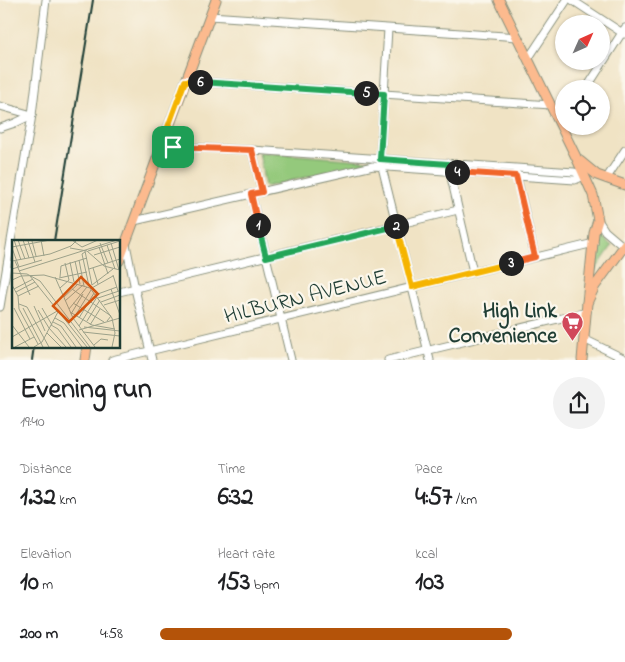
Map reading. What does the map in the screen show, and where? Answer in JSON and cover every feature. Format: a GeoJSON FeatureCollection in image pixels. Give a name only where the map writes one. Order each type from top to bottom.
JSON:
{"type":"FeatureCollection","features":[{"type":"Feature","properties":{"kind":"main road"},"geometry":{"type":"LineString","coordinates":[[120,258],[216,0]]}},
{"type":"Feature","properties":{"kind":"main road"},"geometry":{"type":"LineString","coordinates":[[499,0],[555,112]]}},
{"type":"Feature","properties":{"kind":"main road"},"geometry":{"type":"LineString","coordinates":[[567,135],[593,195],[598,220],[582,360]]}},
{"type":"Feature","properties":{"kind":"main road"},"geometry":{"type":"LineString","coordinates":[[576,157],[587,168],[606,179],[625,185]]}},
{"type":"Feature","properties":{"kind":"main road"},"geometry":{"type":"LineString","coordinates":[[587,307],[595,286],[624,247]]}},
{"type":"Feature","properties":{"kind":"main road"},"geometry":{"type":"LineString","coordinates":[[85,360],[87,347]]}},
{"type":"Feature","properties":{"kind":"street"},"geometry":{"type":"LineString","coordinates":[[0,307],[32,115],[46,0]]}},
{"type":"Feature","properties":{"kind":"street"},"geometry":{"type":"LineString","coordinates":[[528,59],[567,0]]}},
{"type":"Feature","properties":{"kind":"street"},"geometry":{"type":"LineString","coordinates":[[572,0],[624,31],[592,80]]}},
{"type":"Feature","properties":{"kind":"street"},"geometry":{"type":"LineString","coordinates":[[210,16],[518,37]]}},
{"type":"Feature","properties":{"kind":"street"},"geometry":{"type":"LineString","coordinates":[[388,29],[381,163],[430,360]]}},
{"type":"Feature","properties":{"kind":"street"},"geometry":{"type":"LineString","coordinates":[[185,81],[551,105]]}},
{"type":"Feature","properties":{"kind":"street"},"geometry":{"type":"LineString","coordinates":[[0,106],[32,115]]}},
{"type":"Feature","properties":{"kind":"street"},"geometry":{"type":"LineString","coordinates":[[0,128],[15,124],[32,115]]}},
{"type":"Feature","properties":{"kind":"street"},"geometry":{"type":"LineString","coordinates":[[161,146],[252,150],[516,176],[575,180],[584,176]]}},
{"type":"Feature","properties":{"kind":"street"},"geometry":{"type":"LineString","coordinates":[[252,150],[262,192]]}},
{"type":"Feature","properties":{"kind":"street"},"geometry":{"type":"LineString","coordinates":[[606,179],[625,150]]}},
{"type":"Feature","properties":{"kind":"street"},"geometry":{"type":"LineString","coordinates":[[134,222],[381,163]]}},
{"type":"Feature","properties":{"kind":"street"},"geometry":{"type":"LineString","coordinates":[[449,168],[516,168],[574,172],[584,176]]}},
{"type":"Feature","properties":{"kind":"street"},"geometry":{"type":"LineString","coordinates":[[449,168],[473,272]]}},
{"type":"Feature","properties":{"kind":"street"},"geometry":{"type":"LineString","coordinates":[[516,168],[516,176],[535,257]]}},
{"type":"Feature","properties":{"kind":"street"},"geometry":{"type":"LineString","coordinates":[[251,194],[291,360]]}},
{"type":"Feature","properties":{"kind":"street"},"geometry":{"type":"LineString","coordinates":[[120,292],[458,210]]}},
{"type":"Feature","properties":{"kind":"street"},"geometry":{"type":"LineString","coordinates":[[598,220],[605,231],[624,247]]}},
{"type":"Feature","properties":{"kind":"street"},"geometry":{"type":"LineString","coordinates":[[126,243],[152,360]]}},
{"type":"Feature","properties":{"kind":"street","name":"HILBURN AVENUE"},"geometry":{"type":"LineString","coordinates":[[112,360],[594,243]]}},
{"type":"Feature","properties":{"kind":"street"},"geometry":{"type":"LineString","coordinates":[[120,261],[131,270]]}},
{"type":"Feature","properties":{"kind":"street"},"geometry":{"type":"LineString","coordinates":[[388,360],[587,307]]}},
{"type":"Feature","properties":{"kind":"street"},"geometry":{"type":"LineString","coordinates":[[584,339],[625,359]]}},
{"type":"Feature","properties":{"kind":"green space"},"geometry":{"type":"Polygon","coordinates":[[[259,152],[374,161],[265,187],[259,152]]]}},
{"type":"Feature","properties":{"kind":"green space"},"geometry":{"type":"Polygon","coordinates":[[[600,235],[612,246],[594,272],[600,235]]]}},
{"type":"Feature","properties":{"kind":"railway"},"geometry":{"type":"LineString","coordinates":[[54,240],[93,0]]}},
{"type":"Feature","properties":{"kind":"railway"},"geometry":{"type":"LineString","coordinates":[[32,360],[34,347]]}},
{"type":"Feature","properties":{"kind":"place","name":"High Link Convenience"},"geometry":{"type":"Point","coordinates":[573,341]}},
{"type":"Feature","properties":{"kind":"route"},"geometry":{"type":"LineString","coordinates":[[185,81],[384,94],[380,159],[448,164],[449,172],[516,176],[535,257],[412,287],[397,226],[266,257],[251,194],[262,192],[252,150],[173,147],[161,146],[185,81]]}}]}
